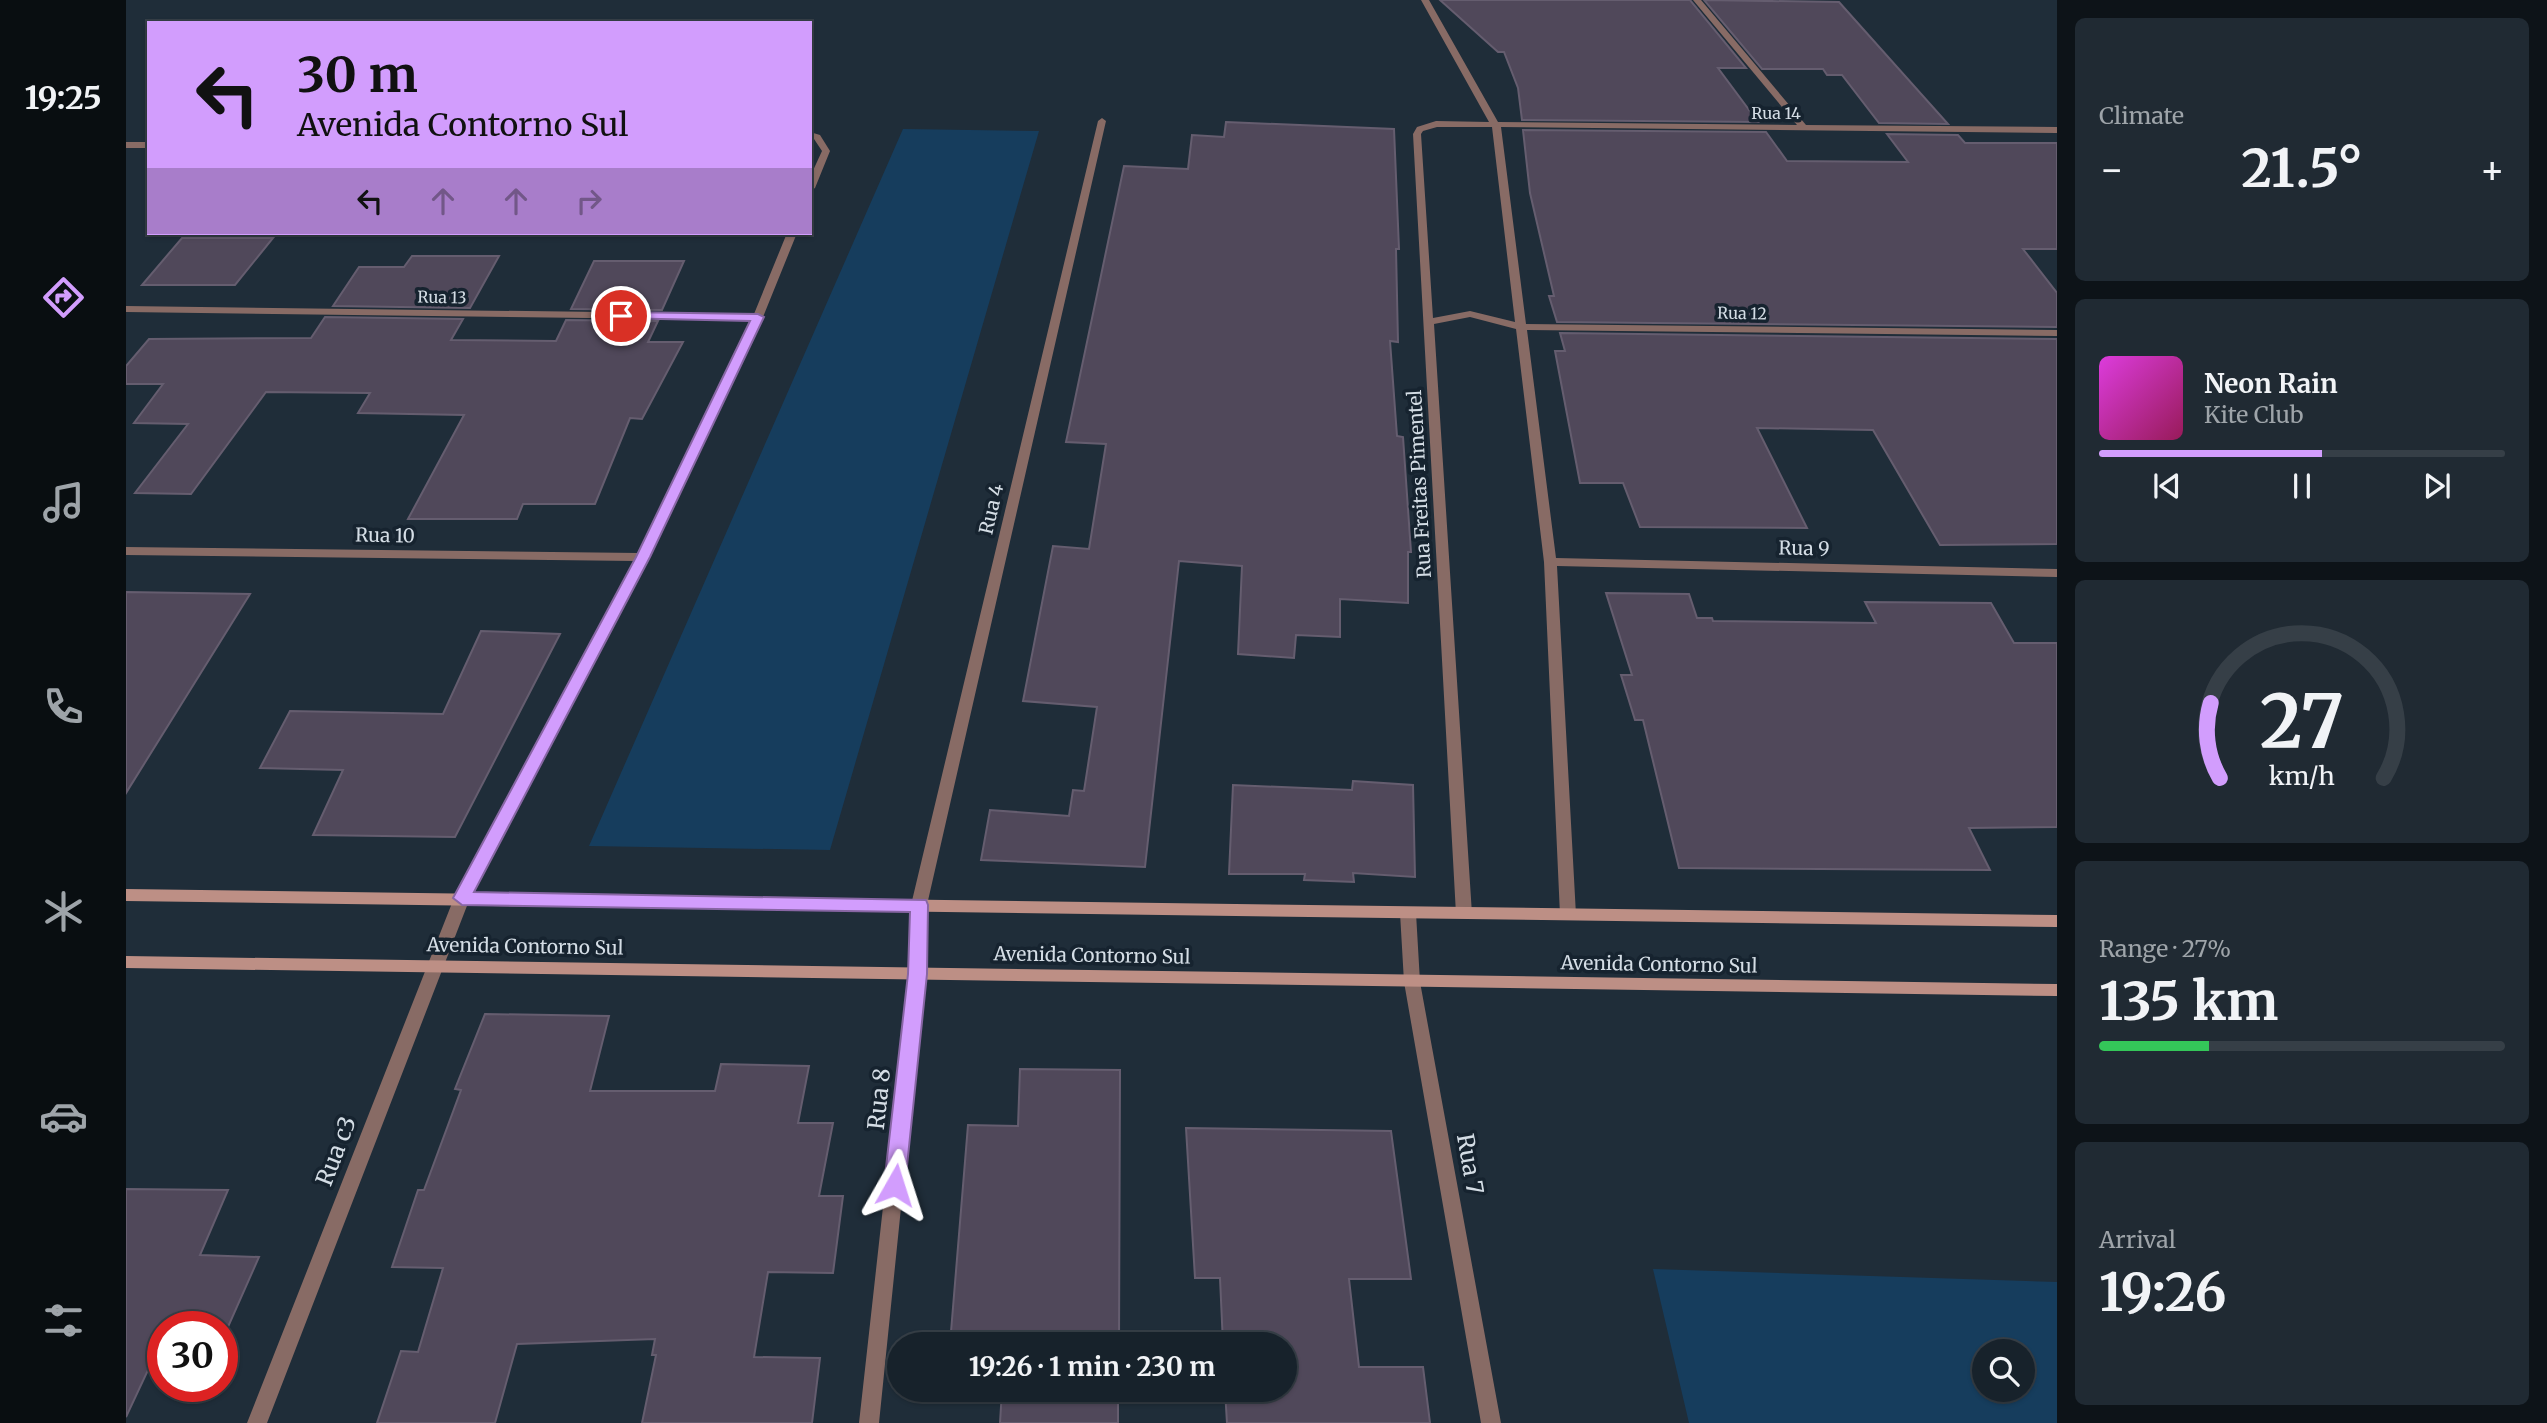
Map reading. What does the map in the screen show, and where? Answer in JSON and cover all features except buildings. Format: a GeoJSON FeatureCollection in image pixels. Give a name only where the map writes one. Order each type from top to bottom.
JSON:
{"type":"FeatureCollection","features":[{"type":"Feature","properties":{"kind":"street"},"geometry":{"type":"LineString","coordinates":[[1425,0],[1496,127],[1550,562],[1568,915]]}},
{"type":"Feature","properties":{"kind":"street"},"geometry":{"type":"LineString","coordinates":[[1697,0],[1803,127]]}},
{"type":"Feature","properties":{"kind":"street","name":"Rua 4"},"geometry":{"type":"LineString","coordinates":[[919,905],[1102,121]]}},
{"type":"Feature","properties":{"kind":"street","name":"Rua Freitas Pimentel"},"geometry":{"type":"LineString","coordinates":[[1464,914],[1417,134],[1420,129],[1436,124],[1496,127]]}},
{"type":"Feature","properties":{"kind":"street","name":"Rua 14"},"geometry":{"type":"LineString","coordinates":[[1496,127],[2057,130]]}},
{"type":"Feature","properties":{"kind":"street"},"geometry":{"type":"LineString","coordinates":[[812,136],[817,137],[826,150],[812,183]]}},
{"type":"Feature","properties":{"kind":"street"},"geometry":{"type":"LineString","coordinates":[[126,145],[147,145]]}},
{"type":"Feature","properties":{"kind":"street","name":"Rua c3"},"geometry":{"type":"LineString","coordinates":[[257,1423],[462,898],[643,557],[758,317],[791,235]]}},
{"type":"Feature","properties":{"kind":"street","name":"Rua 13"},"geometry":{"type":"LineString","coordinates":[[126,309],[758,317]]}},
{"type":"Feature","properties":{"kind":"street","name":"Rua 12"},"geometry":{"type":"LineString","coordinates":[[1429,322],[1470,314],[1521,327],[2057,333]]}},
{"type":"Feature","properties":{"kind":"street","name":"Rua 10"},"geometry":{"type":"LineString","coordinates":[[126,551],[643,557]]}},
{"type":"Feature","properties":{"kind":"street","name":"Rua 9"},"geometry":{"type":"LineString","coordinates":[[1550,562],[2057,573]]}},
{"type":"Feature","properties":{"kind":"street"},"geometry":{"type":"LineString","coordinates":[[126,895],[2057,920]]}},
{"type":"Feature","properties":{"kind":"street","name":"Rua 8"},"geometry":{"type":"LineString","coordinates":[[869,1423],[917,974],[919,905]]}},
{"type":"Feature","properties":{"kind":"street","name":"Rua 7"},"geometry":{"type":"LineString","coordinates":[[1408,913],[1412,982],[1492,1423]]}},
{"type":"Feature","properties":{"kind":"street","name":"Avenida Contorno Sul"},"geometry":{"type":"LineString","coordinates":[[126,962],[2057,990]]}},
{"type":"Feature","properties":{"kind":"shaded area"},"geometry":{"type":"Polygon","coordinates":[[[903,129],[1039,131],[830,850],[589,846],[903,129]]]}},
{"type":"Feature","properties":{"kind":"shaded area"},"geometry":{"type":"Polygon","coordinates":[[[1653,1269],[2057,1282],[2057,1423],[1689,1423],[1653,1269]]]}},
{"type":"Feature","properties":{"kind":"route"},"geometry":{"type":"LineString","coordinates":[[621,316],[758,317],[643,557],[462,898],[919,905],[917,974],[895,1185]]}}]}
